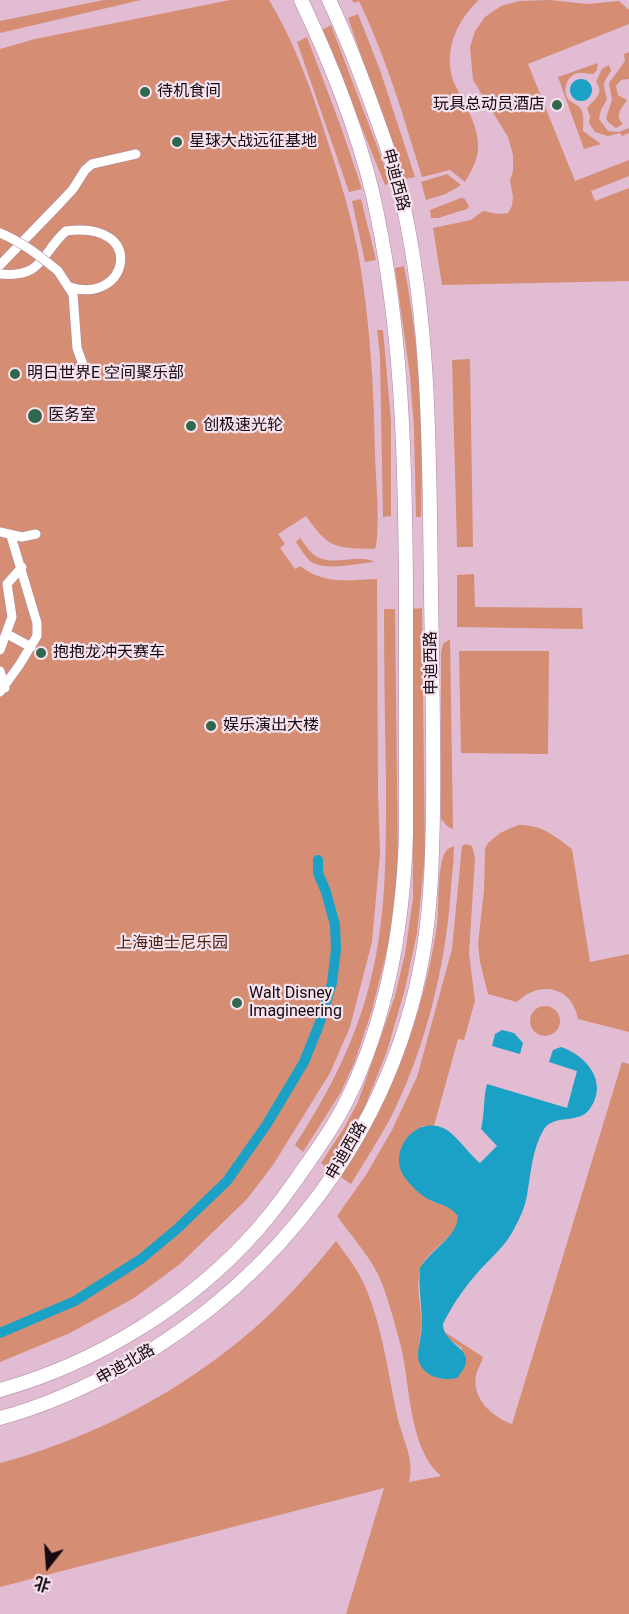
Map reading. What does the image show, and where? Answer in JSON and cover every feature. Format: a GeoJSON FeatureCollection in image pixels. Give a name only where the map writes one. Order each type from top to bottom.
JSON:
{"type":"FeatureCollection","features":[{"type":"Feature","properties":{"kind":"street","name":"申迪西路"},"geometry":{"type":"LineString","coordinates":[[220,1267],[284,1198],[347,1100],[369,1045],[388,986],[396,952],[405,880],[406,521],[399,381],[392,305],[368,176],[328,59],[301,0]]}},
{"type":"Feature","properties":{"kind":"street","name":"申迪西路"},"geometry":{"type":"LineString","coordinates":[[238,1287],[277,1248],[307,1212],[336,1170],[371,1109],[397,1048],[416,988],[428,922],[432,883],[434,785],[430,440],[424,338],[405,208],[355,58],[329,0]]}},
{"type":"Feature","properties":{"kind":"street"},"geometry":{"type":"LineString","coordinates":[[0,265],[61,202],[92,164],[136,154]]}},
{"type":"Feature","properties":{"kind":"street"},"geometry":{"type":"LineString","coordinates":[[0,274],[27,271],[39,265],[66,231],[83,229],[103,232],[113,240],[120,251],[120,266],[116,277],[105,286],[95,290],[80,291],[70,287]]}},
{"type":"Feature","properties":{"kind":"street"},"geometry":{"type":"LineString","coordinates":[[0,233],[31,249],[58,272],[70,287],[73,294],[77,348],[87,376]]}},
{"type":"Feature","properties":{"kind":"street"},"geometry":{"type":"LineString","coordinates":[[0,532],[22,537],[36,534]]}},
{"type":"Feature","properties":{"kind":"street"},"geometry":{"type":"LineString","coordinates":[[2,690],[37,636],[37,622],[11,536]]}},
{"type":"Feature","properties":{"kind":"street"},"geometry":{"type":"LineString","coordinates":[[0,650],[12,617],[7,584],[22,567]]}},
{"type":"Feature","properties":{"kind":"street"},"geometry":{"type":"LineString","coordinates":[[7,634],[31,647]]}},
{"type":"Feature","properties":{"kind":"street"},"geometry":{"type":"LineString","coordinates":[[0,671],[2,690]]}},
{"type":"Feature","properties":{"kind":"street","name":"申迪北路"},"geometry":{"type":"LineString","coordinates":[[0,1390],[43,1376],[120,1340],[178,1301],[220,1267]]}},
{"type":"Feature","properties":{"kind":"street","name":"申迪北路"},"geometry":{"type":"LineString","coordinates":[[0,1418],[54,1400],[103,1378],[168,1340],[238,1287]]}},
{"type":"Feature","properties":{"kind":"green space"},"geometry":{"type":"Polygon","coordinates":[[[104,0],[141,0],[0,33],[0,21],[104,0]]]}},
{"type":"Feature","properties":{"kind":"green space","name":"上海迪士尼乐园"},"geometry":{"type":"Polygon","coordinates":[[[230,0],[269,0],[286,31],[313,96],[338,175],[355,236],[362,277],[372,379],[378,513],[376,547],[374,549],[341,547],[327,541],[306,516],[278,534],[285,544],[280,548],[295,569],[300,566],[328,579],[377,579],[380,853],[372,942],[350,1027],[330,1073],[273,1165],[247,1199],[180,1264],[134,1298],[70,1333],[0,1362],[0,49],[35,39],[230,0]]]}},
{"type":"Feature","properties":{"kind":"green space"},"geometry":{"type":"Polygon","coordinates":[[[352,0],[479,0],[457,29],[450,52],[452,75],[473,121],[478,143],[476,159],[465,182],[450,170],[422,177],[378,45],[359,1],[354,3],[352,0]]]}},
{"type":"Feature","properties":{"kind":"green space"},"geometry":{"type":"Polygon","coordinates":[[[550,0],[587,4],[619,1],[629,10],[629,24],[528,64],[575,181],[629,160],[629,176],[591,191],[595,201],[629,188],[629,281],[442,285],[433,228],[471,220],[483,211],[508,213],[512,206],[510,181],[513,171],[513,155],[508,137],[473,80],[470,47],[475,31],[485,17],[501,6],[519,1],[550,0]]]}},
{"type":"Feature","properties":{"kind":"green space"},"geometry":{"type":"Polygon","coordinates":[[[358,14],[380,70],[415,177],[404,179],[348,18],[358,14]]]}},
{"type":"Feature","properties":{"kind":"green space"},"geometry":{"type":"Polygon","coordinates":[[[331,25],[389,178],[388,184],[385,185],[322,30],[331,25]]]}},
{"type":"Feature","properties":{"kind":"green space"},"geometry":{"type":"Polygon","coordinates":[[[307,37],[362,189],[349,192],[297,42],[307,37]]]}},
{"type":"Feature","properties":{"kind":"green space"},"geometry":{"type":"Polygon","coordinates":[[[629,52],[629,79],[621,80],[616,86],[618,95],[627,100],[619,115],[623,124],[616,128],[606,118],[612,100],[609,83],[625,61],[624,54],[629,52]]]}},
{"type":"Feature","properties":{"kind":"green space"},"geometry":{"type":"Polygon","coordinates":[[[598,63],[597,70],[593,74],[582,73],[571,76],[566,87],[568,99],[582,110],[583,131],[601,144],[584,149],[558,77],[598,63]]]}},
{"type":"Feature","properties":{"kind":"green space"},"geometry":{"type":"Polygon","coordinates":[[[609,65],[611,71],[604,84],[607,99],[599,119],[608,131],[619,132],[629,128],[629,133],[622,136],[620,133],[608,136],[595,132],[589,123],[590,116],[587,108],[599,93],[596,82],[602,69],[609,65]]]}},
{"type":"Feature","properties":{"kind":"green space"},"geometry":{"type":"Polygon","coordinates":[[[447,174],[461,185],[446,194],[426,200],[421,182],[447,174]]]}},
{"type":"Feature","properties":{"kind":"green space"},"geometry":{"type":"Polygon","coordinates":[[[464,198],[469,206],[467,209],[431,218],[430,210],[464,198]]]}},
{"type":"Feature","properties":{"kind":"green space"},"geometry":{"type":"Polygon","coordinates":[[[361,199],[376,260],[365,262],[352,201],[361,199]]]}},
{"type":"Feature","properties":{"kind":"green space"},"geometry":{"type":"Polygon","coordinates":[[[404,266],[414,328],[420,391],[421,517],[416,517],[414,427],[410,376],[395,268],[404,266]]]}},
{"type":"Feature","properties":{"kind":"green space"},"geometry":{"type":"Polygon","coordinates":[[[377,330],[383,330],[391,421],[391,516],[383,517],[380,356],[377,330]]]}},
{"type":"Feature","properties":{"kind":"green space"},"geometry":{"type":"Polygon","coordinates":[[[470,359],[473,547],[457,547],[452,360],[470,359]]]}},
{"type":"Feature","properties":{"kind":"green space"},"geometry":{"type":"Polygon","coordinates":[[[300,538],[311,552],[320,558],[328,560],[368,559],[375,562],[341,566],[316,564],[308,559],[296,542],[300,538]]]}},
{"type":"Feature","properties":{"kind":"green space"},"geometry":{"type":"Polygon","coordinates":[[[474,574],[475,607],[582,608],[583,629],[457,627],[457,575],[474,574]]]}},
{"type":"Feature","properties":{"kind":"green space"},"geometry":{"type":"Polygon","coordinates":[[[422,608],[425,855],[417,933],[405,989],[387,1051],[364,1109],[328,1169],[321,1163],[358,1102],[395,996],[405,954],[413,898],[412,609],[422,608]]]}},
{"type":"Feature","properties":{"kind":"green space"},"geometry":{"type":"Polygon","coordinates":[[[384,609],[395,609],[398,868],[389,942],[372,1010],[355,1061],[341,1092],[303,1152],[295,1145],[327,1091],[361,1015],[374,968],[378,942],[384,889],[386,835],[384,609]]]}},
{"type":"Feature","properties":{"kind":"green space"},"geometry":{"type":"Polygon","coordinates":[[[450,639],[453,829],[441,819],[441,653],[443,644],[450,639]]]}},
{"type":"Feature","properties":{"kind":"green space"},"geometry":{"type":"Polygon","coordinates":[[[459,651],[549,651],[548,754],[461,753],[459,651]]]}},
{"type":"Feature","properties":{"kind":"green space"},"geometry":{"type":"Polygon","coordinates":[[[518,825],[541,829],[572,849],[590,962],[629,954],[629,1032],[578,1019],[569,999],[554,990],[535,991],[517,1002],[488,994],[478,944],[484,890],[485,849],[488,843],[500,833],[518,825]]]}},
{"type":"Feature","properties":{"kind":"green space"},"geometry":{"type":"Polygon","coordinates":[[[466,844],[472,846],[475,858],[469,953],[475,1001],[464,1040],[458,1039],[434,1126],[422,1126],[431,1201],[454,1210],[458,1216],[458,1223],[421,1267],[418,1281],[422,1323],[420,1353],[426,1372],[442,1379],[462,1348],[445,1336],[443,1331],[483,1357],[476,1376],[477,1393],[491,1412],[512,1424],[622,1062],[629,1064],[629,1614],[346,1614],[384,1488],[0,1587],[0,1463],[87,1433],[143,1406],[195,1374],[236,1344],[267,1317],[336,1241],[361,1278],[371,1300],[411,1466],[409,1482],[441,1476],[431,1465],[417,1435],[402,1351],[381,1281],[367,1256],[337,1216],[366,1175],[392,1130],[417,1077],[452,949],[462,846],[466,844]]]}},
{"type":"Feature","properties":{"kind":"green space"},"geometry":{"type":"Polygon","coordinates":[[[454,846],[443,957],[422,1042],[389,1121],[351,1184],[339,1176],[366,1136],[381,1107],[402,1059],[419,1009],[436,932],[441,867],[447,850],[454,846]]]}},
{"type":"Feature","properties":{"kind":"green space"},"geometry":{"type":"Polygon","coordinates":[[[545,1006],[556,1010],[560,1021],[556,1032],[545,1036],[534,1032],[530,1021],[534,1010],[545,1006]]]}},
{"type":"Feature","properties":{"kind":"water"},"geometry":{"type":"Polygon","coordinates":[[[577,79],[585,79],[592,86],[592,94],[585,101],[577,101],[570,94],[570,86],[577,79]]]}},
{"type":"Feature","properties":{"kind":"water"},"geometry":{"type":"Polygon","coordinates":[[[502,1030],[514,1033],[523,1043],[520,1054],[492,1046],[495,1034],[502,1030]]]}},
{"type":"Feature","properties":{"kind":"water"},"geometry":{"type":"Polygon","coordinates":[[[561,1047],[579,1056],[592,1071],[596,1080],[595,1100],[589,1110],[579,1117],[548,1124],[544,1129],[534,1153],[522,1212],[511,1235],[464,1290],[443,1324],[449,1338],[464,1354],[466,1360],[464,1368],[457,1378],[444,1379],[432,1376],[422,1368],[418,1356],[422,1324],[420,1268],[453,1231],[458,1216],[449,1208],[423,1196],[403,1175],[399,1155],[402,1146],[414,1131],[423,1127],[443,1128],[480,1163],[497,1146],[481,1129],[487,1084],[567,1108],[577,1071],[549,1062],[553,1050],[561,1047]]]}},
{"type":"Feature","properties":{"kind":"waterway"},"geometry":{"type":"LineString","coordinates":[[0,1333],[75,1301],[141,1259],[177,1229],[227,1181],[267,1124],[304,1062],[332,983],[336,949],[335,925],[318,873],[318,860]]}},
{"type":"Feature","properties":{"kind":"place","name":"待机食间"},"geometry":{"type":"Point","coordinates":[145,92]}},
{"type":"Feature","properties":{"kind":"place","name":"玩具总动员酒店"},"geometry":{"type":"Point","coordinates":[557,105]}},
{"type":"Feature","properties":{"kind":"place","name":"星球大战远征基地"},"geometry":{"type":"Point","coordinates":[177,142]}},
{"type":"Feature","properties":{"kind":"place","name":"明日世界E 空间聚乐部"},"geometry":{"type":"Point","coordinates":[15,374]}},
{"type":"Feature","properties":{"kind":"place","name":"医务室"},"geometry":{"type":"Point","coordinates":[35,416]}},
{"type":"Feature","properties":{"kind":"place","name":"创极速光轮"},"geometry":{"type":"Point","coordinates":[191,426]}},
{"type":"Feature","properties":{"kind":"place","name":"抱抱龙冲天赛车"},"geometry":{"type":"Point","coordinates":[41,653]}},
{"type":"Feature","properties":{"kind":"place","name":"娱乐演出大楼"},"geometry":{"type":"Point","coordinates":[211,726]}},
{"type":"Feature","properties":{"kind":"place","name":"Walt Disney Imagineering"},"geometry":{"type":"Point","coordinates":[237,1003]}}]}
